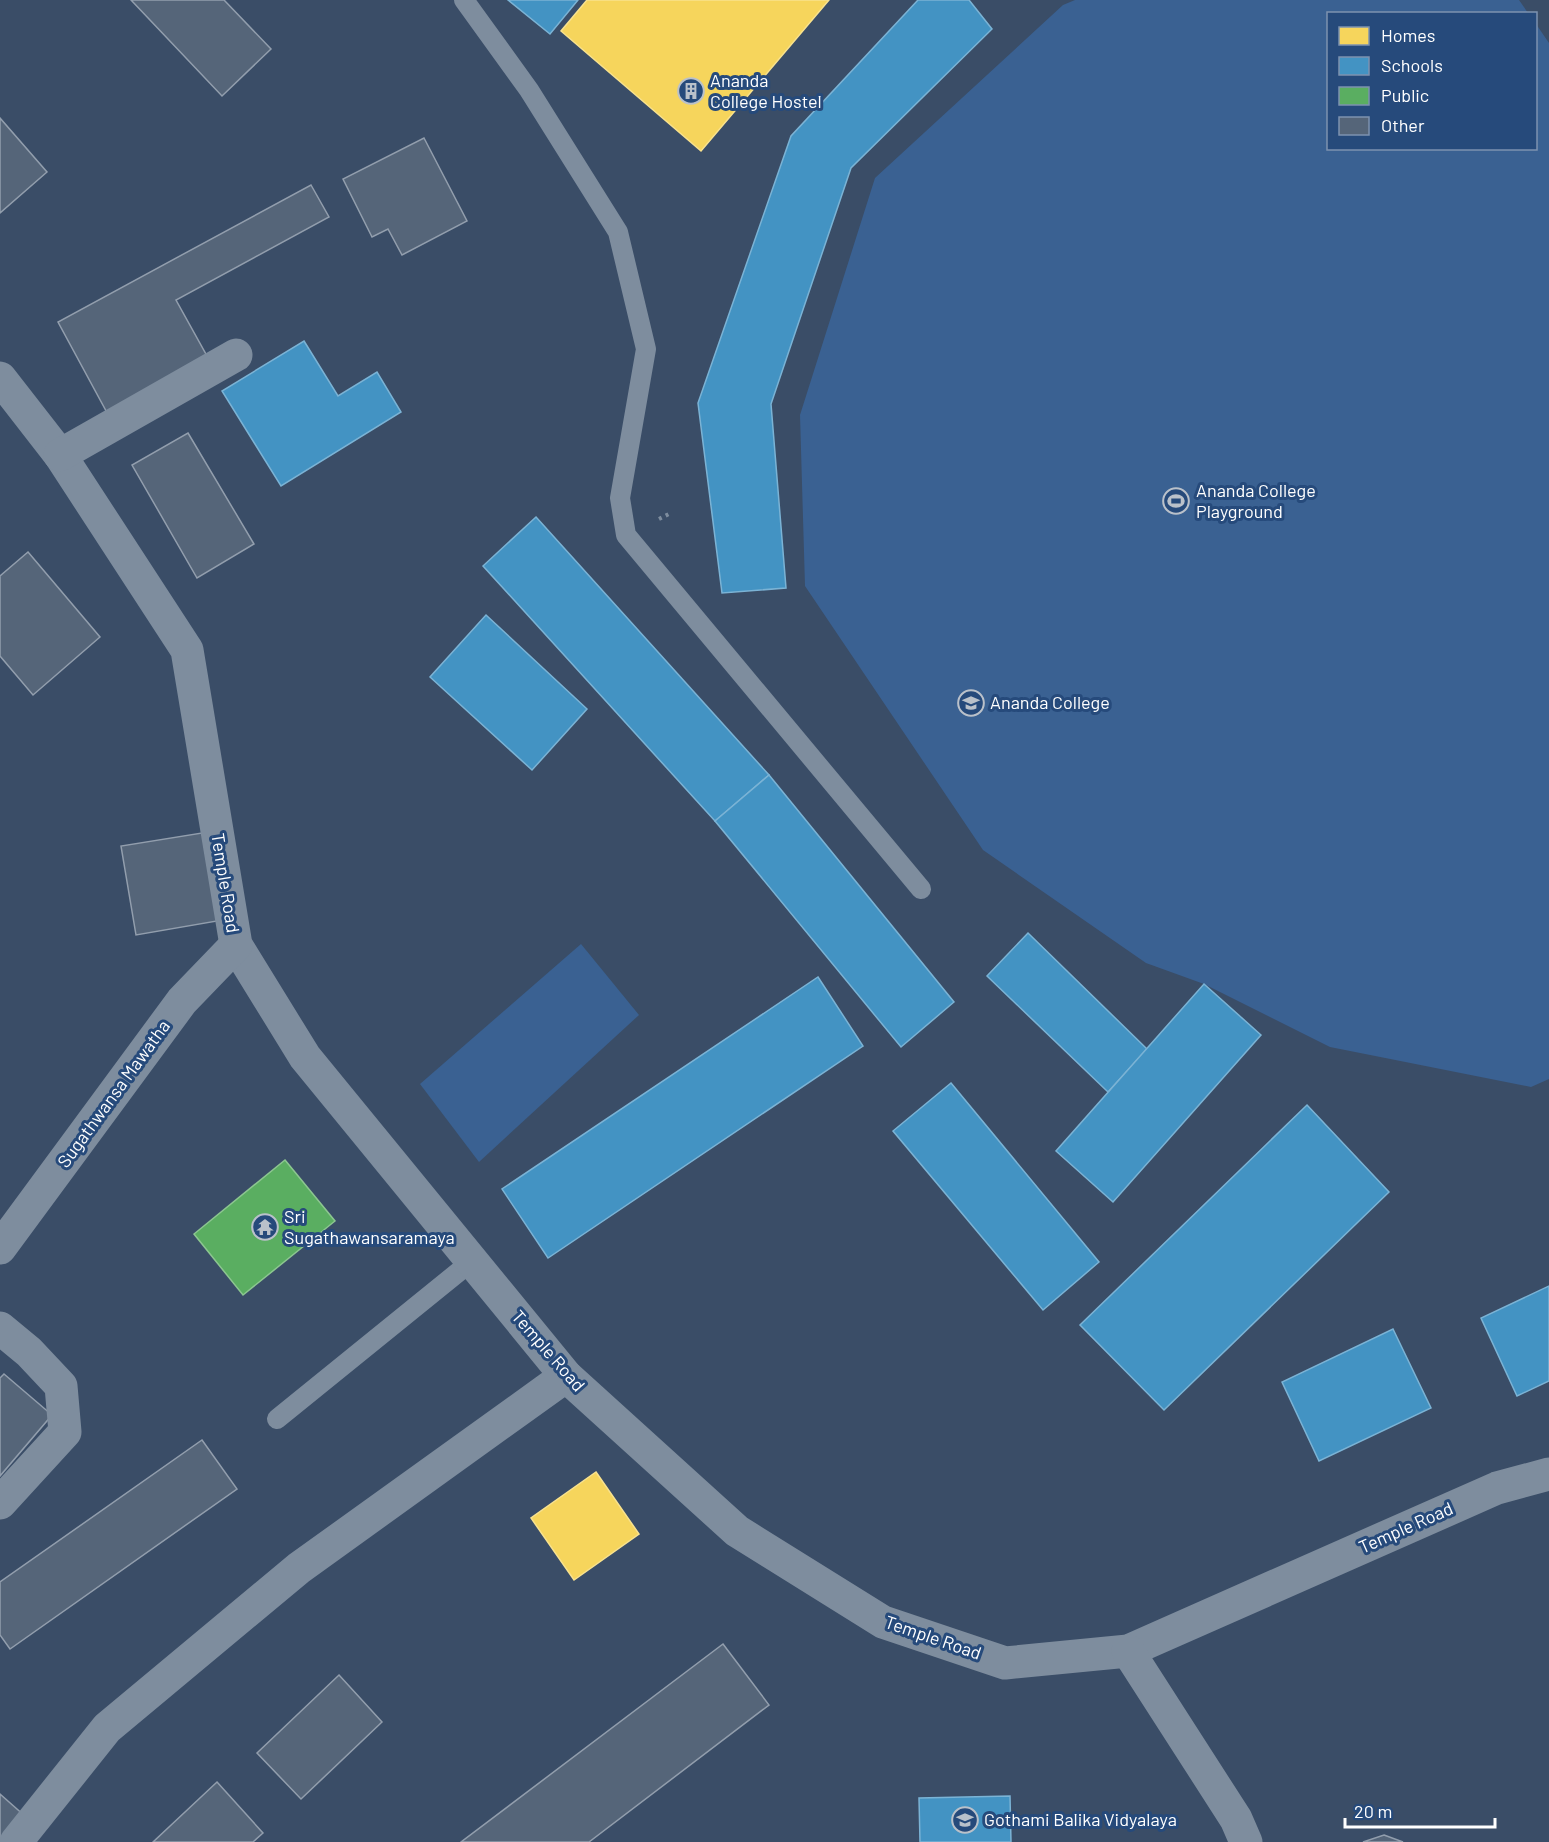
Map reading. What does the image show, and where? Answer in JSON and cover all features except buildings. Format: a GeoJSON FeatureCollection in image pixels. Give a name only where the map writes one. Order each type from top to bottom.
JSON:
{"type":"FeatureCollection","features":[{"type":"Feature","properties":{"kind":"street"},"geometry":{"type":"LineString","coordinates":[[60,455],[236,355]]}},
{"type":"Feature","properties":{"kind":"street","name":"Temple Road"},"geometry":{"type":"LineString","coordinates":[[0,378],[60,455],[187,650],[236,945],[304,1056],[566,1376],[737,1531],[883,1622],[1005,1663],[1128,1651],[1497,1488],[1549,1474]]}},
{"type":"Feature","properties":{"kind":"street","name":"Sugathwansa Mawatha"},"geometry":{"type":"LineString","coordinates":[[0,1248],[182,1001],[236,945]]}},
{"type":"Feature","properties":{"kind":"street"},"geometry":{"type":"LineString","coordinates":[[0,1328],[29,1352],[61,1386],[65,1432],[0,1503]]}},
{"type":"Feature","properties":{"kind":"street"},"geometry":{"type":"LineString","coordinates":[[16,1842],[107,1728],[298,1568],[566,1376]]}},
{"type":"Feature","properties":{"kind":"street"},"geometry":{"type":"LineString","coordinates":[[1128,1651],[1236,1819],[1246,1842]]}},
{"type":"Feature","properties":{"kind":"lane"},"geometry":{"type":"LineString","coordinates":[[464,0],[529,90],[618,232],[646,349],[620,498],[626,535],[921,889]]}},
{"type":"Feature","properties":{"kind":"lane"},"geometry":{"type":"LineString","coordinates":[[278,1419],[472,1261]]}},
{"type":"Feature","properties":{"kind":"shaded area","name":"Ananda College Playground"},"geometry":{"type":"Polygon","coordinates":[[[1075,0],[1519,0],[1527,12],[1327,12],[1327,150],[1537,150],[1537,25],[1549,43],[1549,1079],[1531,1087],[1330,1047],[1204,984],[1146,963],[983,850],[805,586],[800,415],[875,178],[1063,5],[1075,0]]]}},
{"type":"Feature","properties":{"kind":"shaded area"},"geometry":{"type":"Polygon","coordinates":[[[581,944],[639,1015],[479,1162],[420,1084],[581,944]]]}},
{"type":"Feature","properties":{"kind":"place","name":"Ananda College Hostel"},"geometry":{"type":"Point","coordinates":[691,91]}},
{"type":"Feature","properties":{"kind":"place","name":"Ananda College Playground"},"geometry":{"type":"Point","coordinates":[1176,501]}},
{"type":"Feature","properties":{"kind":"place","name":"Ananda College"},"geometry":{"type":"Point","coordinates":[971,703]}},
{"type":"Feature","properties":{"kind":"place","name":"Sri Sugathawansaramaya"},"geometry":{"type":"Point","coordinates":[265,1227]}},
{"type":"Feature","properties":{"kind":"place","name":"Gothami Balika Vidyalaya"},"geometry":{"type":"Point","coordinates":[965,1820]}}]}
